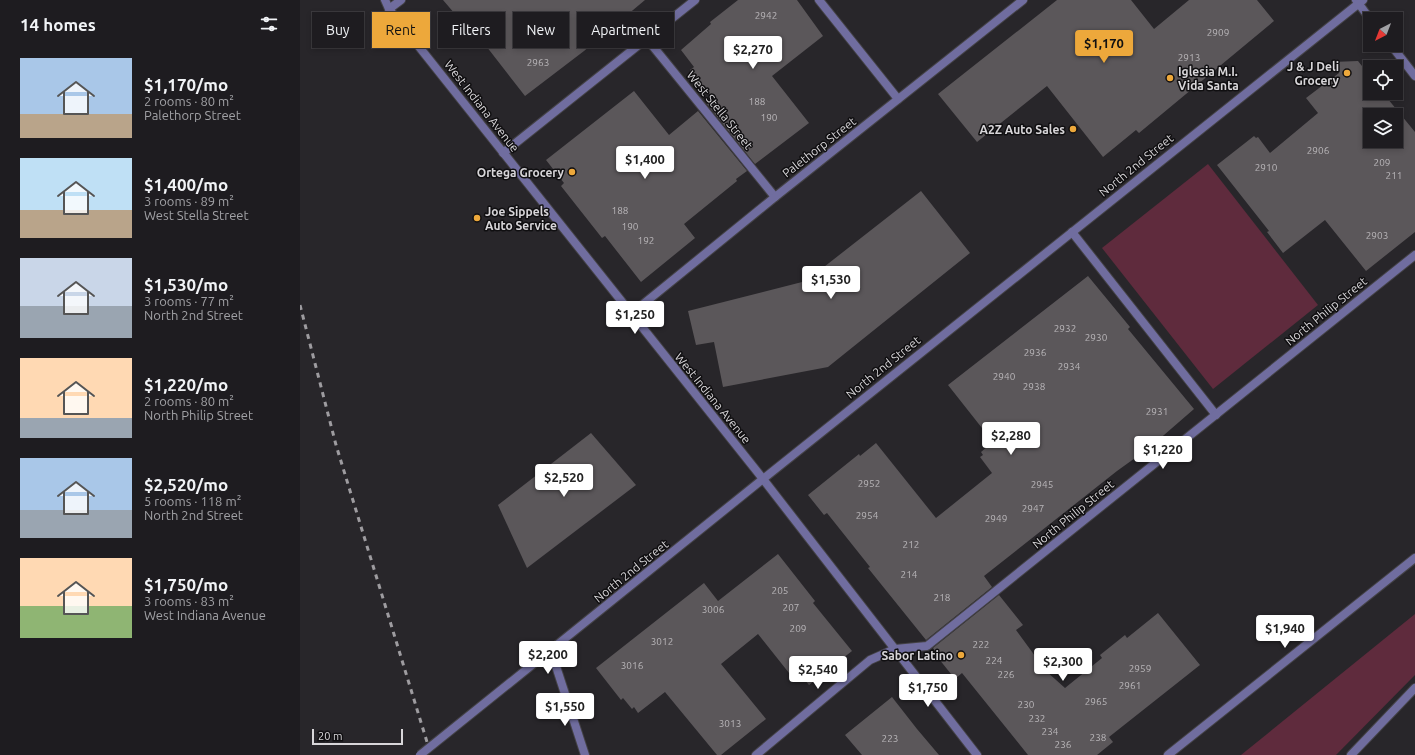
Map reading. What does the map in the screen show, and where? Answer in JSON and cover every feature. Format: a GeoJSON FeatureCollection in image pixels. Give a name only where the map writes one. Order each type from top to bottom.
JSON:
{"type":"FeatureCollection","features":[{"type":"Feature","properties":{"kind":"street","name":"West Indiana Avenue"},"geometry":{"type":"LineString","coordinates":[[386,0],[390,9],[763,479],[976,755]]}},
{"type":"Feature","properties":{"kind":"street"},"geometry":{"type":"LineString","coordinates":[[390,9],[401,0]]}},
{"type":"Feature","properties":{"kind":"street"},"geometry":{"type":"LineString","coordinates":[[674,18],[696,0]]}},
{"type":"Feature","properties":{"kind":"street"},"geometry":{"type":"LineString","coordinates":[[819,0],[898,99]]}},
{"type":"Feature","properties":{"kind":"street","name":"Palethorp Street"},"geometry":{"type":"LineString","coordinates":[[631,314],[775,197],[1023,0]]}},
{"type":"Feature","properties":{"kind":"street"},"geometry":{"type":"LineString","coordinates":[[1359,1],[1366,12]]}},
{"type":"Feature","properties":{"kind":"street","name":"North 2nd Street"},"geometry":{"type":"LineString","coordinates":[[420,755],[1359,1]]}},
{"type":"Feature","properties":{"kind":"street"},"geometry":{"type":"LineString","coordinates":[[503,153],[636,48]]}},
{"type":"Feature","properties":{"kind":"street","name":"West Stella Street"},"geometry":{"type":"LineString","coordinates":[[654,48],[775,197]]}},
{"type":"Feature","properties":{"kind":"street"},"geometry":{"type":"LineString","coordinates":[[1396,52],[1415,76]]}},
{"type":"Feature","properties":{"kind":"street"},"geometry":{"type":"LineString","coordinates":[[1072,232],[1216,415]]}},
{"type":"Feature","properties":{"kind":"street","name":"North Philip Street"},"geometry":{"type":"LineString","coordinates":[[756,755],[870,660],[895,649],[927,646],[1415,255]]}},
{"type":"Feature","properties":{"kind":"street"},"geometry":{"type":"LineString","coordinates":[[1168,755],[1415,558]]}},
{"type":"Feature","properties":{"kind":"street"},"geometry":{"type":"LineString","coordinates":[[551,651],[585,755]]}},
{"type":"Feature","properties":{"kind":"street"},"geometry":{"type":"LineString","coordinates":[[1350,755],[1415,688]]}},
{"type":"Feature","properties":{"kind":"shaded area"},"geometry":{"type":"Polygon","coordinates":[[[1208,164],[1318,305],[1213,389],[1102,248],[1208,164]]]}},
{"type":"Feature","properties":{"kind":"shaded area"},"geometry":{"type":"Polygon","coordinates":[[[1415,614],[1415,675],[1336,755],[1241,755],[1415,614]]]}},
{"type":"Feature","properties":{"kind":"building"},"geometry":{"type":"Polygon","coordinates":[[[443,0],[645,0],[631,12],[577,12],[577,48],[588,48],[525,96],[488,48],[505,48],[505,12],[453,12],[443,0]]]}},
{"type":"Feature","properties":{"kind":"building"},"geometry":{"type":"Polygon","coordinates":[[[738,0],[797,0],[823,36],[772,76],[809,123],[755,164],[707,104],[714,99],[690,70],[694,67],[681,50],[711,24],[710,22],[738,0]]]}},
{"type":"Feature","properties":{"kind":"building"},"geometry":{"type":"Polygon","coordinates":[[[1057,0],[1131,0],[1154,29],[1189,0],[1257,0],[1274,21],[1139,133],[1136,130],[1103,157],[1047,86],[977,142],[938,94],[1057,0]]]}},
{"type":"Feature","properties":{"kind":"building"},"geometry":{"type":"Polygon","coordinates":[[[1358,61],[1363,67],[1363,100],[1389,100],[1395,108],[1363,108],[1363,148],[1403,148],[1403,117],[1415,132],[1415,232],[1366,271],[1325,220],[1283,253],[1267,232],[1269,231],[1217,165],[1254,136],[1256,138],[1258,137],[1270,153],[1318,113],[1306,98],[1339,73],[1332,62],[1358,61]]]}},
{"type":"Feature","properties":{"kind":"building"},"geometry":{"type":"Polygon","coordinates":[[[634,91],[669,135],[698,111],[747,171],[736,179],[737,181],[684,224],[695,238],[641,282],[605,236],[602,238],[561,186],[564,183],[546,160],[634,91]]]}},
{"type":"Feature","properties":{"kind":"building"},"geometry":{"type":"Polygon","coordinates":[[[921,191],[970,253],[828,367],[723,387],[714,342],[696,345],[688,311],[806,281],[921,191]]]}},
{"type":"Feature","properties":{"kind":"building"},"geometry":{"type":"Polygon","coordinates":[[[1088,276],[1130,327],[1128,329],[1194,409],[1149,448],[1117,471],[984,576],[992,587],[926,640],[868,568],[870,567],[827,513],[824,515],[808,495],[859,454],[860,456],[876,443],[936,518],[992,473],[980,457],[983,455],[981,452],[993,442],[948,385],[1088,276]]]}},
{"type":"Feature","properties":{"kind":"building"},"geometry":{"type":"Polygon","coordinates":[[[591,433],[636,485],[527,568],[498,505],[591,433]]]}},
{"type":"Feature","properties":{"kind":"building"},"geometry":{"type":"Polygon","coordinates":[[[778,554],[815,601],[813,603],[852,651],[809,685],[795,668],[789,673],[758,634],[721,664],[766,719],[721,755],[717,755],[665,692],[638,713],[634,707],[632,709],[623,698],[621,700],[596,668],[704,583],[718,601],[778,554]]]}},
{"type":"Feature","properties":{"kind":"building"},"geometry":{"type":"Polygon","coordinates":[[[999,595],[1023,625],[1016,630],[1046,671],[1065,688],[1102,658],[1100,655],[1125,635],[1127,638],[1158,613],[1200,665],[1109,737],[1113,742],[1097,755],[1028,755],[962,673],[955,679],[939,659],[940,658],[933,648],[999,595]]]}},
{"type":"Feature","properties":{"kind":"building"},"geometry":{"type":"Polygon","coordinates":[[[892,697],[939,755],[862,755],[845,735],[892,697]]]}},
{"type":"Feature","properties":{"kind":"railway"},"geometry":{"type":"LineString","coordinates":[[300,305],[336,445],[431,755]]}},
{"type":"Feature","properties":{"kind":"place","name":"J & J Deli Grocery"},"geometry":{"type":"Point","coordinates":[1347,73]}},
{"type":"Feature","properties":{"kind":"place","name":"Iglesia M.I. Vida Santa"},"geometry":{"type":"Point","coordinates":[1170,78]}},
{"type":"Feature","properties":{"kind":"place","name":"A2Z Auto Sales"},"geometry":{"type":"Point","coordinates":[1073,129]}},
{"type":"Feature","properties":{"kind":"place","name":"Ortega Grocery"},"geometry":{"type":"Point","coordinates":[572,172]}},
{"type":"Feature","properties":{"kind":"place","name":"Joe Sippels Auto Service"},"geometry":{"type":"Point","coordinates":[477,218]}},
{"type":"Feature","properties":{"kind":"place","name":"Sabor Latino"},"geometry":{"type":"Point","coordinates":[961,655]}}]}
